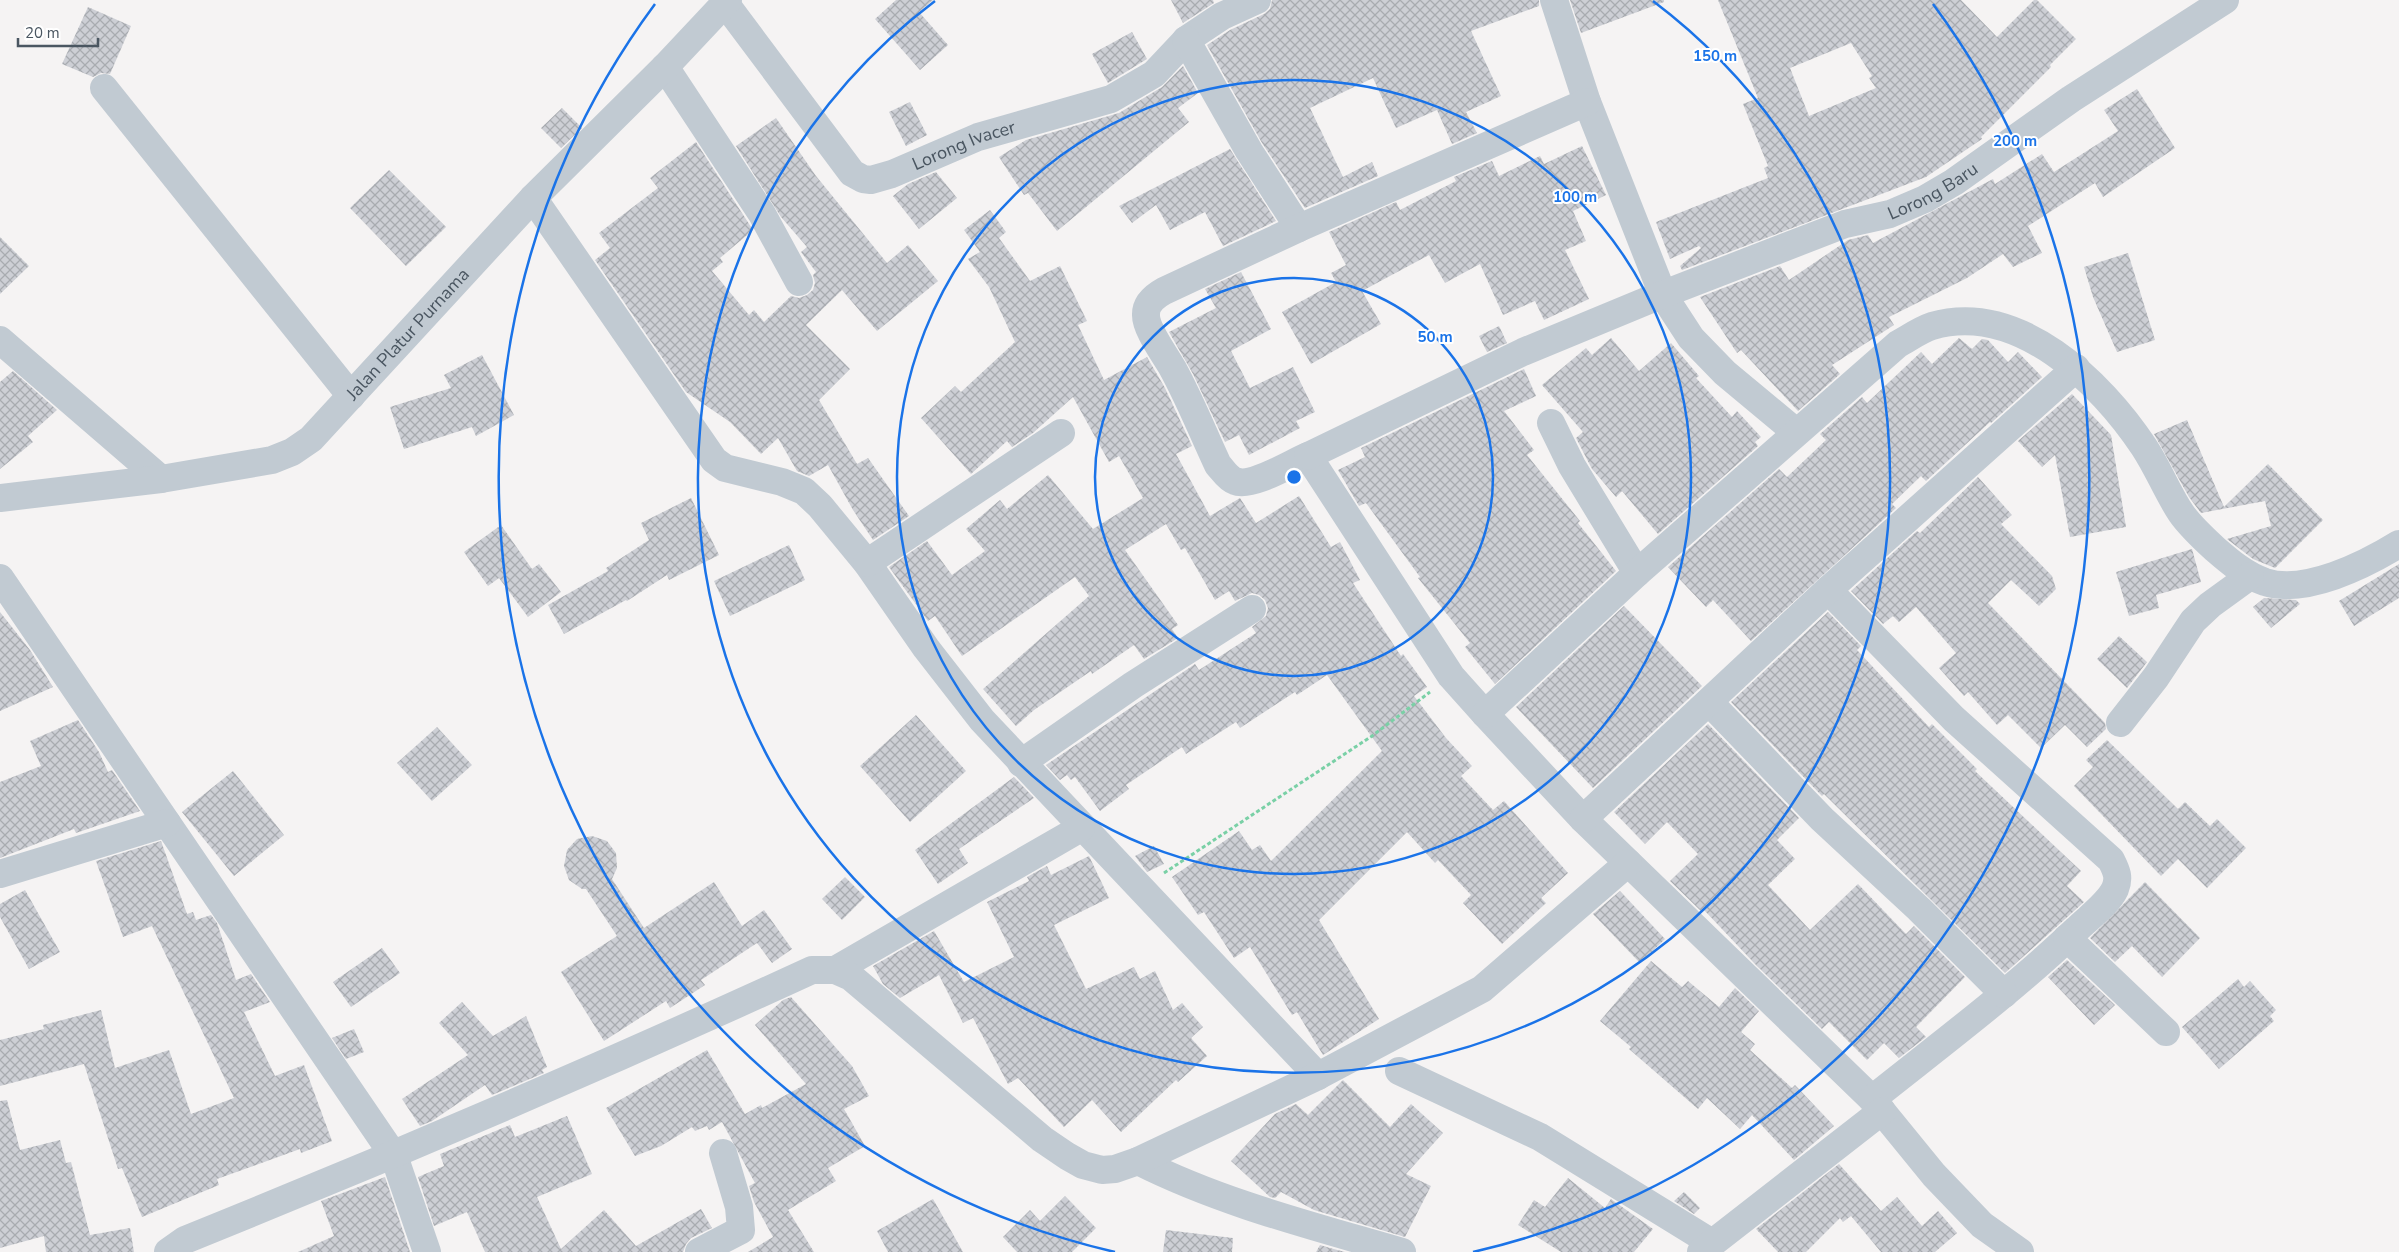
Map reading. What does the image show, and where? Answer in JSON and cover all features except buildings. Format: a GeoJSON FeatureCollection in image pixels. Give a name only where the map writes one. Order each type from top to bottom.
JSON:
{"type":"FeatureCollection","features":[{"type":"Feature","properties":{"kind":"street","name":"Lorong Ivacer"},"geometry":{"type":"LineString","coordinates":[[726,2],[852,172],[863,179],[872,180],[892,174],[978,137],[1111,99],[1154,74],[1186,40],[1222,16],[1257,0]]}},
{"type":"Feature","properties":{"kind":"street"},"geometry":{"type":"LineString","coordinates":[[1554,0],[1587,102],[1663,295],[1691,338],[1725,373],[1796,432]]}},
{"type":"Feature","properties":{"kind":"street","name":"Lorong Baru"},"geometry":{"type":"LineString","coordinates":[[1587,102],[1299,228],[1164,291],[1154,298],[1147,306],[1145,315],[1149,328],[1174,371],[1218,465],[1226,475],[1236,481],[1251,482],[1523,352],[1845,224],[1890,214],[1925,199],[1954,182],[2071,100],[2225,0]]}},
{"type":"Feature","properties":{"kind":"street","name":"Jalan Platur Purnama"},"geometry":{"type":"LineString","coordinates":[[1,495],[160,479],[272,460],[292,452],[311,439],[533,198],[665,67],[726,2]]}},
{"type":"Feature","properties":{"kind":"street"},"geometry":{"type":"LineString","coordinates":[[1186,40],[1249,151],[1299,228]]}},
{"type":"Feature","properties":{"kind":"street"},"geometry":{"type":"LineString","coordinates":[[665,67],[762,214],[799,282]]}},
{"type":"Feature","properties":{"kind":"street"},"geometry":{"type":"LineString","coordinates":[[104,88],[351,396]]}},
{"type":"Feature","properties":{"kind":"street"},"geometry":{"type":"LineString","coordinates":[[533,198],[714,460],[725,468],[782,482],[804,492],[838,526],[867,563],[926,648],[982,720],[1081,828],[1141,888],[1318,1076]]}},
{"type":"Feature","properties":{"kind":"street"},"geometry":{"type":"LineString","coordinates":[[1485,714],[1637,573],[1796,432],[1898,344],[1931,326],[1954,322],[1985,324],[2011,329],[2038,342],[2076,368],[2115,409],[2145,448],[2182,514],[2228,561],[2250,576],[2280,585],[2330,577],[2376,559],[2399,544]]}},
{"type":"Feature","properties":{"kind":"street"},"geometry":{"type":"LineString","coordinates":[[0,340],[160,479]]}},
{"type":"Feature","properties":{"kind":"street"},"geometry":{"type":"LineString","coordinates":[[1582,819],[1828,590],[2076,368]]}},
{"type":"Feature","properties":{"kind":"street"},"geometry":{"type":"LineString","coordinates":[[1551,423],[1572,466],[1637,573]]}},
{"type":"Feature","properties":{"kind":"street"},"geometry":{"type":"LineString","coordinates":[[867,563],[1061,433]]}},
{"type":"Feature","properties":{"kind":"street"},"geometry":{"type":"LineString","coordinates":[[1308,456],[1452,676],[1485,714],[1582,819],[1877,1105],[1934,1175],[1982,1224],[2020,1252]]}},
{"type":"Feature","properties":{"kind":"street"},"geometry":{"type":"LineString","coordinates":[[2120,723],[2156,677],[2193,621],[2250,576]]}},
{"type":"Feature","properties":{"kind":"street"},"geometry":{"type":"LineString","coordinates":[[0,578],[394,1156],[427,1252]]}},
{"type":"Feature","properties":{"kind":"street"},"geometry":{"type":"LineString","coordinates":[[1399,1072],[1540,1137],[1707,1248],[1877,1105],[2004,994],[2067,938],[2114,890],[2118,880],[2111,860],[1954,719],[1828,590]]}},
{"type":"Feature","properties":{"kind":"street"},"geometry":{"type":"LineString","coordinates":[[1021,763],[1126,690],[1252,609]]}},
{"type":"Feature","properties":{"kind":"street"},"geometry":{"type":"LineString","coordinates":[[1709,702],[1822,819],[1920,909],[2004,994]]}},
{"type":"Feature","properties":{"kind":"street"},"geometry":{"type":"LineString","coordinates":[[0,874],[167,823]]}},
{"type":"Feature","properties":{"kind":"street"},"geometry":{"type":"LineString","coordinates":[[835,970],[1081,828]]}},
{"type":"Feature","properties":{"kind":"street"},"geometry":{"type":"LineString","coordinates":[[168,1252],[185,1240],[394,1156],[654,1042],[812,970],[835,970],[851,977],[1042,1139],[1083,1165],[1102,1170],[1114,1169],[1138,1160],[1318,1076],[1482,989],[1628,863]]}},
{"type":"Feature","properties":{"kind":"street"},"geometry":{"type":"LineString","coordinates":[[2067,938],[2166,1032]]}},
{"type":"Feature","properties":{"kind":"street"},"geometry":{"type":"LineString","coordinates":[[699,1252],[741,1241],[739,1207],[724,1153]]}},
{"type":"Feature","properties":{"kind":"street"},"geometry":{"type":"LineString","coordinates":[[1138,1160],[1206,1191],[1290,1219],[1402,1252]]}},
{"type":"Feature","properties":{"kind":"path"},"geometry":{"type":"LineString","coordinates":[[1141,888],[1372,736],[1452,676]]}}]}
